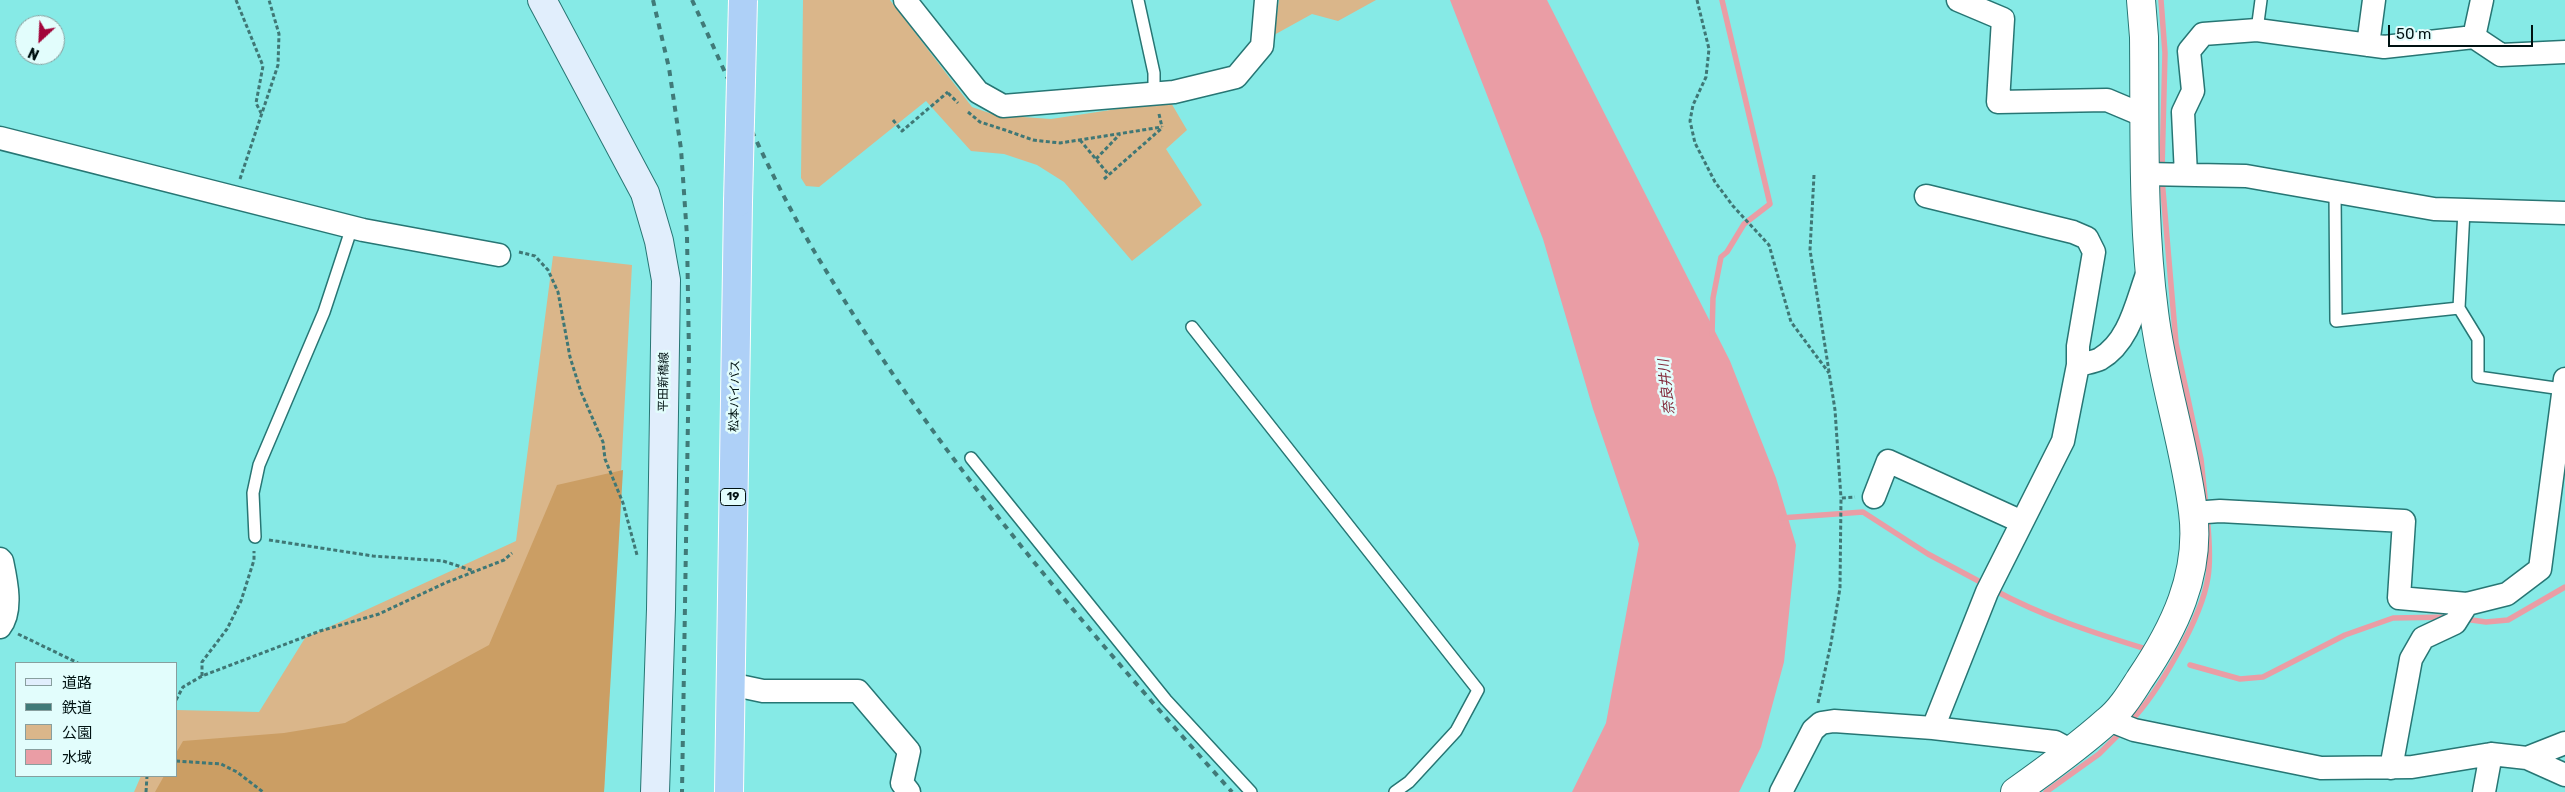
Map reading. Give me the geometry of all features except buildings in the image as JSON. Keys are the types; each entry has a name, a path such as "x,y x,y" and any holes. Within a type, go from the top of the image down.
{"highway":[{"name":"松本バイパス","path":"729,792 743,0"}],"main road":[{"name":"平田新橋線","path":"542,0 644,193 659,241 666,280 661,609 655,792"}],"street":[{"path":"905,0 978,92 1002,106 1174,92 1236,77 1262,46 1266,0"},
{"path":"1958,0 2003,19 1998,102 2107,100 2145,116"},
{"path":"2141,0 2145,116 2165,174"},
{"path":"2368,45 2374,0"},
{"path":"2474,37 2482,0"},
{"path":"2078,364 2099,360 2113,349 2127,330 2149,269 2165,174 2183,112 2193,91 2189,52 2203,34 2258,30 2384,48 2474,37 2501,55 2565,52"},
{"path":"0,138 352,227 499,255"},
{"path":"2165,174 2246,176 2434,209 2565,213"},
{"path":"1926,196 2073,232 2086,238 2094,252 2078,346 2078,364 2063,441 1991,585 1932,728"},
{"path":"2121,726 2162,646 2183,599 2205,512 2154,314 2149,269"},
{"path":"2391,768 2411,659 2423,638 2461,614 2507,594 2540,569 2564,384"},
{"path":"1874,496 1888,461 2022,522"},
{"path":"2205,512 2404,521 2399,598 2461,614"},
{"path":"0,559 8,591 2,624"},
{"path":"730,684 763,691 858,691 909,751 903,789"},
{"path":"1781,792 1813,730 1821,723 1834,721 1932,728 2054,742 2070,750"},
{"path":"2015,792 2050,768 2070,750 2121,726 2321,768 2412,767 2491,754 2527,758 2565,775"},
{"path":"2527,758 2565,743"},
{"path":"2484,792 2491,754"}],"lane":[{"path":"1138,0 1154,73 1154,94"},
{"path":"2258,30 2261,0"},
{"path":"2335,192 2336,321 2459,308"},
{"path":"2464,210 2459,308 2478,340 2478,377 2564,384"},
{"path":"254,537 253,493 259,465 324,312 352,227"},
{"path":"1192,327 1478,690 1456,731 1409,782 1396,792"},
{"path":"971,458 1166,700 1251,792"}],"path":[{"path":"236,0 263,66 256,103 261,113"},
{"path":"234,197 278,65 279,34 269,0"},
{"path":"1697,0 1709,49 1706,77 1693,104 1690,121 1695,143 1715,182 1738,212 1769,245 1791,322 1829,373"},
{"path":"893,120 902,131 966,77"},
{"path":"948,93 980,122 1033,140 1060,143 1162,127 1104,179"},
{"path":"1096,159 1121,134"},
{"path":"1080,140 1109,174"},
{"path":"1814,175 1810,208 1810,250 1834,410 1841,498"},
{"path":"499,255 515,251 535,256 548,270 558,292 570,357 581,392 603,442 605,459 623,503 638,560"},
{"path":"1813,730 1832,643 1840,588 1840,507"},
{"path":"202,676 202,662 228,629 241,601 254,560 254,537 373,556 443,560 474,571"},
{"path":"178,696 183,687 202,676 320,631 379,614 474,571 504,560 512,553"},
{"path":"2,624 15,633 76,662"},
{"path":"178,761 221,764 237,772 263,792"},
{"path":"146,792 147,777"}],"green space":[{"path":"803,0 890,0 972,107 995,115 1051,119 1170,101 1187,130 1166,149 1202,205 1132,261 1064,182 1037,165 1004,154 971,151 926,101 819,187 806,186 801,178"},
{"path":"1279,0 1376,0 1338,21 1312,14 1274,35"},
{"path":"553,256 632,265 604,792 134,792 141,777 178,777 178,710 259,712 305,638 516,541"}],"shaded area":[{"path":"623,470 604,792 155,792 163,777 178,777 178,750 183,741 284,733 345,723 489,645 557,485"}],"water":[{"name":"奈良井川","path":"1450,0 1547,0 1730,361 1776,478 1796,545 1784,662 1761,747 1739,792 1572,792 1606,723 1639,544 1593,409 1543,239"}],"waterway":[{"path":"1712,334 1713,298 1721,257 1727,252 1744,224 1770,204 1722,0"},
{"path":"2161,0 2165,53 2162,170"},
{"path":"2162,179 2176,343 2201,459 2206,507"},
{"path":"1781,518 1863,512 1928,554 1986,585"},
{"path":"2130,722 2165,674 2197,613 2204,594 2209,570 2207,516"},
{"path":"2464,619 2486,622 2508,620 2565,587"},
{"path":"1994,590 2049,616 2146,649"},
{"path":"2190,665 2240,679 2263,677 2345,635 2393,618 2450,617"},
{"path":"2046,792 2099,754 2122,731"}],"railway":[{"path":"653,0 669,68 681,149 687,236 689,355 682,792"},
{"path":"692,0 754,136 806,237 869,339 916,408 1016,540 1069,605 1232,792"}]}
